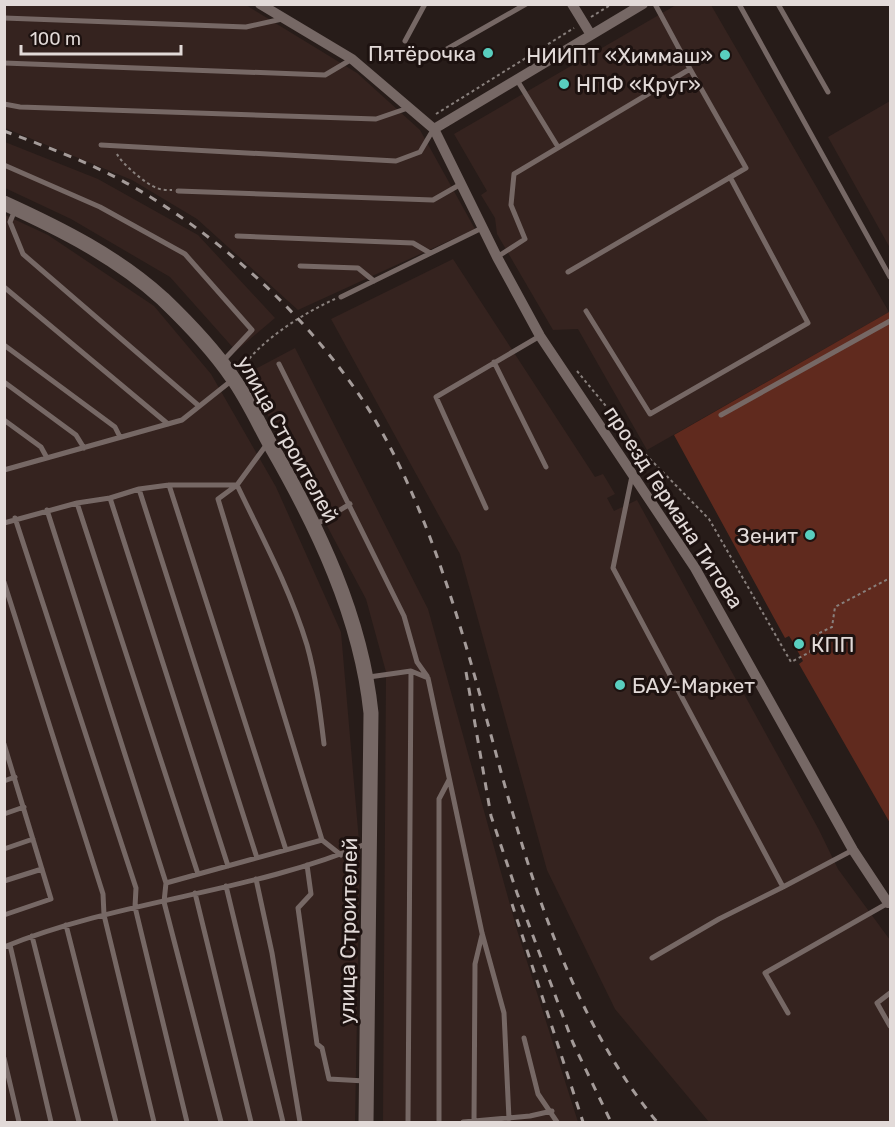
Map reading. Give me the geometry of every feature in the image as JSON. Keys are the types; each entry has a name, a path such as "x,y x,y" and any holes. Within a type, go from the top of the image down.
{"main road":[{"name":"улица Строителей","path":"10,206 48,223 106,256 162,299 222,362 234,379 314,525 340,588 367,678 371,713 366,1122"}],"street":[{"path":"260,4 352,59 434,129 643,4"},
{"path":"572,4 591,35"},
{"name":"проезд Германа Титова","path":"434,129 497,257 540,336 695,568 853,850 889,905"}],"lane":[{"path":"405,41 425,4"},
{"path":"447,49 526,4"},
{"path":"568,272 746,168 654,4"},
{"path":"739,4 891,277"},
{"path":"778,4 828,92"},
{"path":"4,18 246,27 284,18"},
{"path":"4,63 324,75 352,59"},
{"path":"497,257 525,239 511,205 514,174 690,69"},
{"path":"517,79 558,147"},
{"path":"4,104 20,107 376,119 410,107"},
{"path":"100,146 396,161 420,152 434,129"},
{"path":"4,165 100,207 185,254 252,330 222,362"},
{"path":"586,311 650,414 808,323 730,177"},
{"path":"178,191 433,200 461,184"},
{"path":"10,206 10,222 23,254 199,406"},
{"path":"341,297 483,227"},
{"path":"237,236 413,243 430,253"},
{"path":"300,266 358,268 374,281"},
{"path":"4,287 168,424"},
{"path":"721,415 890,323"},
{"path":"486,508 436,397 540,336"},
{"path":"4,345 115,427 120,437"},
{"path":"495,362 546,467"},
{"path":"279,364 404,616 417,662 428,678 482,933 504,1013 509,1119"},
{"path":"4,461 6,469 182,420 234,379"},
{"path":"4,382 76,435 84,447"},
{"path":"4,420 41,447 47,458"},
{"path":"269,442 237,485 218,499 322,840 341,855"},
{"path":"632,476 613,568 783,887"},
{"path":"4,523 77,502 110,498 139,489 169,485 237,485"},
{"path":"169,485 286,850"},
{"path":"237,485 282,577 306,644 319,700 324,744"},
{"path":"139,489 257,858"},
{"path":"110,498 228,866"},
{"path":"77,502 198,874"},
{"path":"314,525 350,504"},
{"path":"47,510 166,883 164,902 220,1122"},
{"path":"15,518 135,888 135,907 186,1122"},
{"path":"4,582 103,894 104,915 154,1122"},
{"path":"367,678 411,671 428,678"},
{"path":"408,1122 411,671"},
{"path":"4,915 51,899 5,746"},
{"path":"4,781 15,777"},
{"path":"439,1122 439,799 449,780"},
{"path":"4,814 24,807"},
{"path":"4,849 33,839"},
{"path":"166,883 322,840"},
{"path":"51,1122 7,946 66,924 256,879 341,855 370,843"},
{"path":"652,958 719,918 853,850"},
{"path":"308,865 311,894 298,908 317,1044 322,1048 329,1079 367,1081"},
{"path":"4,881 42,869"},
{"path":"256,879 272,953 300,1122"},
{"path":"225,886 283,1122"},
{"path":"195,893 251,1122"},
{"path":"788,1013 765,973 889,905"},
{"path":"66,924 116,1122"},
{"path":"474,1122 475,964 482,933"},
{"path":"32,936 79,1122"},
{"path":"891,993 877,1003 891,1026"},
{"path":"524,1038 538,1094 552,1111 557,1122"},
{"path":"4,1058 19,1122"},
{"path":"463,1122 531,1119 552,1111"}],"path":[{"path":"436,114 612,4"},
{"path":"114,146 122,165 136,172 155,188 178,191"},
{"path":"234,379 246,361 286,328 309,311 341,297"},
{"path":"576,370 647,456 709,519 791,662 810,652 813,636 831,627 835,607 891,578"}],"shaded area":[{"path":"4,5 246,5 357,73 420,130 475,229 298,310 197,219 132,180 5,128"},
{"path":"676,5 711,5 889,312 647,450 578,329 553,330 497,234 495,218 481,195 487,191 454,134"},
{"path":"890,101 890,248 828,137"},
{"path":"5,142 98,179 198,235 275,318 236,351 170,277 71,219 5,188"},
{"path":"5,215 48,235 154,306 211,374 276,487 341,632 360,853 355,1122 5,1122"},
{"path":"453,259 595,477 603,474 615,494 607,498 614,511 637,500 819,830 838,869 890,940 890,1122 709,1122 615,1009 547,870 460,554 331,319"},
{"name":"Зенит","path":"889,312 890,823 799,664 803,661 791,639 789,636 785,638 674,435"},
{"path":"295,348 428,609 517,930 578,1122 383,1122 386,672 366,599 246,374"}],"railway":[{"path":"4,131 115,177 163,205 196,228 228,252 287,307 314,336 362,399 386,440 428,531 461,628 528,864 561,955 603,1042 628,1083 657,1122"},
{"path":"466,672 491,816 573,1043 611,1122"},
{"path":"512,904 583,1122"}],"place":[{"name":"Пятёрочка","path":"488,53"},
{"name":"НИИПТ «Химмаш»","path":"725,55"},
{"name":"НПФ «Круг»","path":"564,84"},
{"name":"Зенит","path":"810,535"},
{"name":"КПП","path":"799,644"},
{"name":"БАУ-Маркет","path":"620,685"}]}
